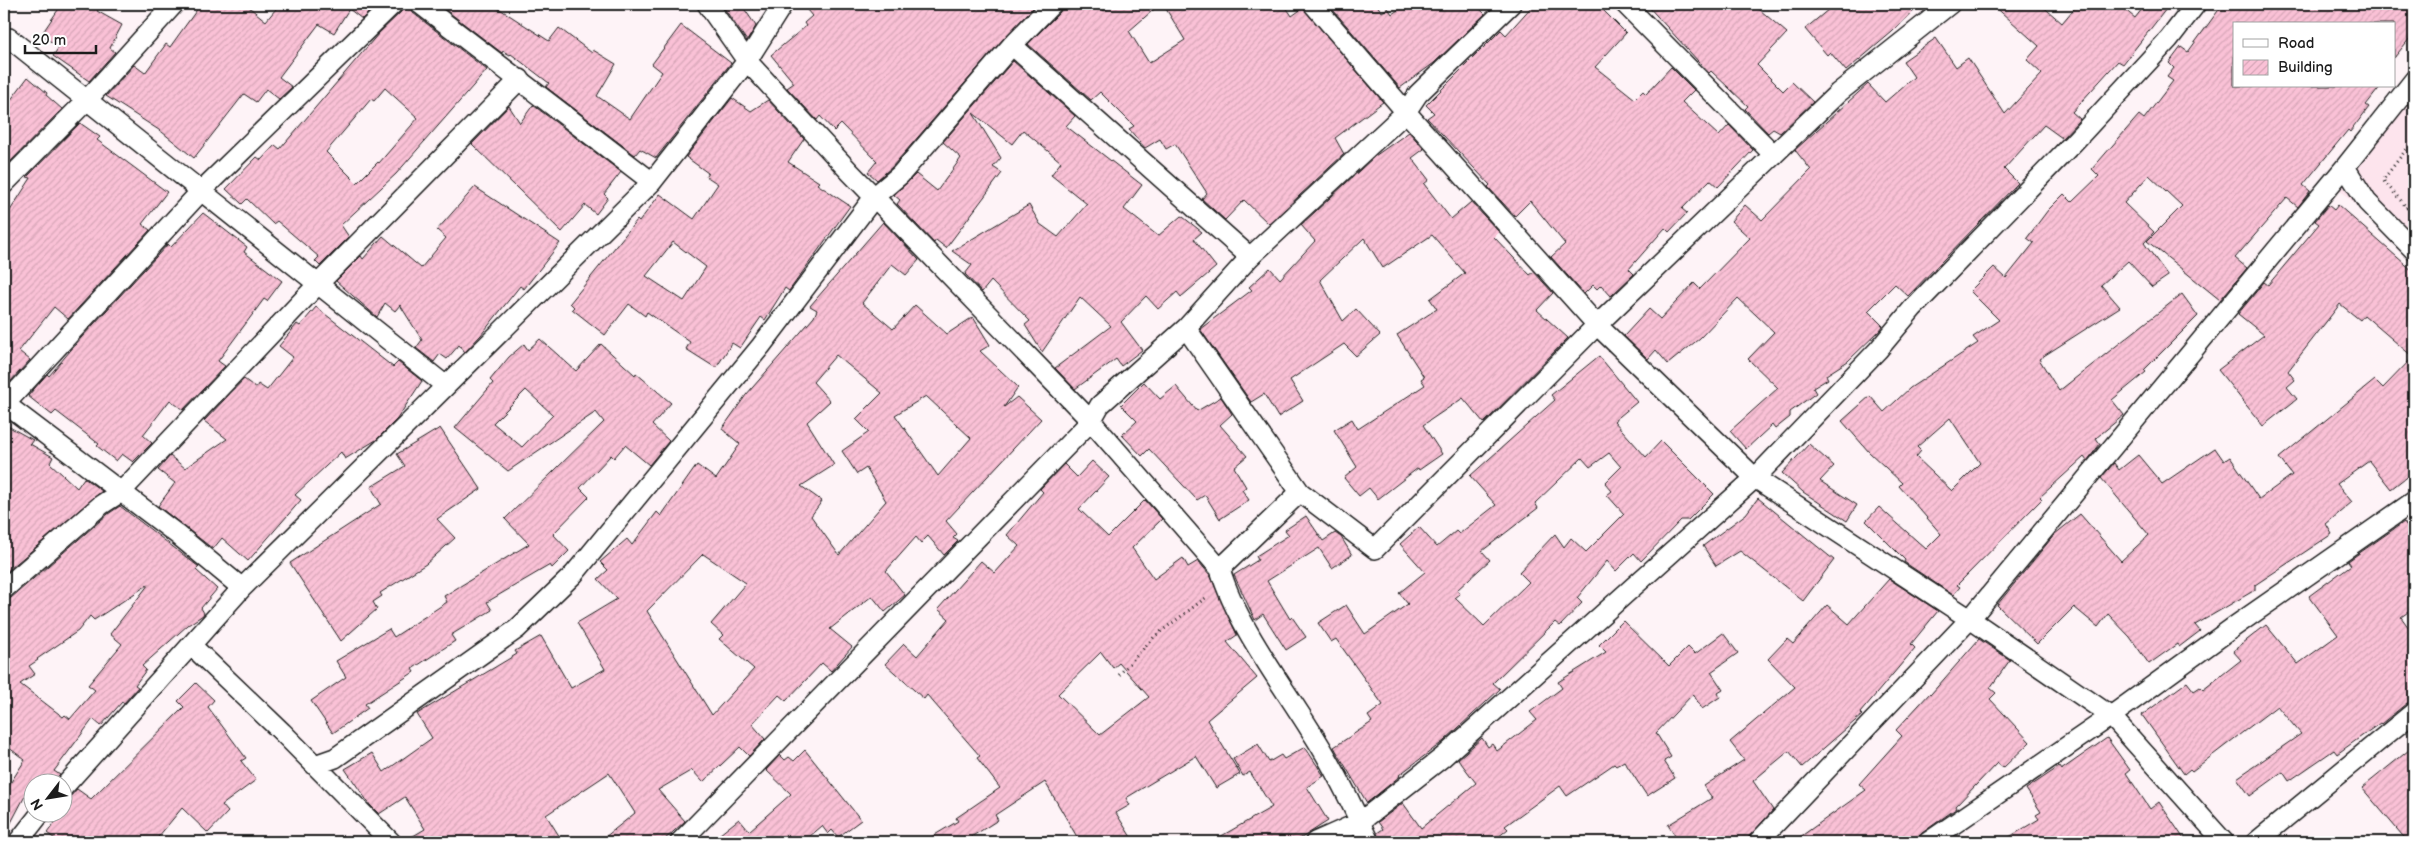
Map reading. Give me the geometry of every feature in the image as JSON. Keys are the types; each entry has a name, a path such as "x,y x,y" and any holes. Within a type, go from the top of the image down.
{"street":[{"path":"4,184 86,101 174,4"},
{"path":"242,588 178,535 4,403 202,190 393,4"},
{"path":"420,4 652,182"},
{"path":"707,4 747,61 1091,421 1222,576 1263,657 1310,730 1360,822 1368,842"},
{"path":"72,778 242,588 652,182 747,61 782,4"},
{"path":"315,765 335,758 517,629 574,574 761,346 875,196 900,175 1012,45 1052,4"},
{"path":"1313,4 1406,112 1598,325 1755,478 1970,619 2112,716 2224,842"},
{"path":"680,842 1091,421 1100,405 1186,328 1250,257 1406,112 1418,94 1511,4"},
{"path":"1625,4 1774,155"},
{"path":"1186,328 1300,492 1375,549 1598,325 1838,93 1950,4"},
{"path":"1315,842 1360,822 1443,758 1755,478 1878,350 1913,308 2073,143 2169,39 2196,4"},
{"path":"9,38 446,386"},
{"path":"1012,45 1250,257"},
{"path":"4,589 86,518 121,492 319,283 520,79"},
{"path":"1758,842 1970,619 2345,167 2414,80"},
{"path":"2345,167 2367,202 2414,250"},
{"path":"1222,576 1300,492"},
{"path":"1928,842 2112,716 2235,626 2412,508"},
{"path":"192,646 315,765 391,842"},
{"path":"2256,842 2414,712"},
{"path":"18,842 32,824"}],"path":[{"path":"2414,140 2383,180 2414,217"},
{"path":"2406,208 2414,201"},
{"path":"1119,675 1155,636 1222,576"}],"shaded area":[{"path":"2414,92 2414,261 2335,185"}],"building":[{"path":"62,4 102,4 97,11 122,25 110,48 115,52 89,81 53,56 59,47 41,35"},
{"path":"201,4 245,4 266,21 280,4 377,4 362,19 349,9 334,33 319,24 279,77 292,87 279,99 266,89 256,102 244,94 194,158 162,132 106,96 134,65 145,73 166,44 170,47"},
{"path":"404,4 409,4 413,13 487,70 396,174 341,225 349,237 320,266 315,261 319,257 277,221 273,224 247,199 242,204 226,189 257,157 261,160 275,145 280,149 379,33 401,12","holes":["385,88 418,118 379,163 357,183 326,152 371,99 374,101"]},
{"path":"438,4 492,4 549,41 559,28 592,53 593,50 616,64 597,96 630,119 662,72 652,64 681,25 731,63 656,158 640,149 635,155 546,87 549,83 511,54 503,51 502,53"},
{"path":"721,4 741,4 756,26 747,41"},
{"path":"802,4 1037,4 1004,38 892,167 877,180 868,172 877,161 841,124 834,131 820,116 817,120 787,88 794,83 771,55 806,26 804,23 812,16"},
{"path":"1063,4 1097,4 1104,11 1113,4 1160,4 1129,31 1149,63 1185,40 1163,4 1284,4 1292,16 1303,8 1383,102 1335,138 1344,154 1269,224 1244,200 1225,220 1202,199 1207,193 1175,144 1166,149 1160,139 1145,148 1129,129 1134,126 1100,92 1091,100 1028,44 1060,12"},
{"path":"1328,4 1376,4 1382,12 1388,8 1392,14 1407,4 1475,4 1485,14 1434,63 1400,88"},
{"path":"1534,4 1597,4 1626,33 1595,67 1635,99 1643,91 1646,94 1671,67 1694,90 1682,102 1719,136 1729,125 1753,150 1718,187 1710,180 1682,209 1687,213 1669,232 1665,228 1629,269 1634,274 1611,296 1601,285 1597,289 1593,285 1584,294 1551,257 1565,244 1530,201 1515,216 1488,187 1490,185 1427,118 1434,113 1426,105 1501,30 1506,35"},
{"path":"1646,4 1753,4 1787,33 1757,65 1783,91 1792,82 1813,102 1780,133 1773,129 1768,133 1745,109 1748,106 1711,71 1709,73"},
{"path":"1835,4 1921,4 1892,32 1846,71 1830,52 1827,55 1805,29"},
{"path":"1992,4 2040,4 2062,23 2078,4 2118,4 2135,18 2146,4 2170,4 2123,64 2118,61 2072,112 2080,119 2062,138 2044,125 2004,169 2018,183 1908,296 1895,284 1868,311 1883,326 1880,330 1848,361 1826,375 1828,379 1813,388 1816,393 1790,412 1790,417 1775,429 1772,425 1746,449 1730,431 1778,388 1748,359 1774,332 1738,298 1700,338 1668,364 1656,350 1648,359 1624,336 1649,309 1660,319 1694,283 1700,289 1750,238 1731,221 1745,205 1762,220 1811,170 1795,150 1868,84 1885,102 1914,77 1903,61 1936,38 1956,67 1968,58 2005,114 2042,74 2027,60 2039,46"},
{"path":"2223,4 2414,4 2414,33 2396,56 2396,22 2233,22 2233,88 2379,88 2366,105 2369,107 2350,132 2348,130 2303,185 2310,191 2298,207 2287,198 2235,258 2247,268 2220,300 2147,241 2182,206 2149,175 2124,203 2154,232 2144,243 2168,276 2152,287 2128,261 2101,285 2120,307 2039,359 2059,391 2182,294 2198,316 2144,370 2146,372 2112,400 2124,415 2096,438 2100,444 2087,461 2084,457 2040,497 2042,499 1957,585 1960,587 1953,595 1904,562 1905,560 1866,521 1879,507 1926,549 1941,534 1899,486 1902,483 1869,452 1842,421 1870,396 1884,412 1910,388 1978,343 1973,337 1999,320 1970,291 1994,267 2006,278 2034,243 2027,238 2048,210 2064,194 2072,202 2099,176 2092,169 2139,115 2144,119 2173,81 2167,77 2174,68 2169,63 2181,47 2188,52","holes":["1950,418 1980,463 1952,491 1916,457 1921,451 1917,447"]},
{"path":"1013,61 1075,116 1066,126 1142,185 1124,209 1158,236 1181,216 1183,217 1202,232 1194,239 1216,267 1181,297 1177,292 1158,309 1146,296 1121,322 1142,350 1121,366 1116,359 1075,389 1055,368 1111,326 1080,297 1042,352 1025,325 1030,321 991,281 982,292 965,274 972,265 952,251 1029,205 1040,224 1058,237 1087,204 1051,175 1061,162 1023,130 1012,144 973,113 1001,158 993,167 1002,173 946,248 936,240 934,243 897,204 900,200 894,195 916,174 937,191 961,158 943,142"},
{"path":"28,77 62,109 7,165 4,164 4,109"},
{"path":"732,98 751,111 768,100 804,139 788,162 819,182 817,184 850,206 789,291 785,288 765,320 761,317 740,348 732,343 716,368 686,349 690,342 647,312 645,316 629,304 605,335 572,309 574,307 570,303 637,220 639,222 660,194 694,219 718,184 706,176 708,173 686,157","holes":["673,242 706,267 684,301 646,276"]},
{"path":"533,105 621,172 604,194 608,198 596,214 585,205 562,232 472,144 509,106 520,123"},
{"path":"80,123 100,137 97,140 167,192 142,224 150,230 68,319 54,307 19,351 30,360 10,382 4,377 4,220 31,178 27,177"},
{"path":"1409,132 1424,149 1412,158 1429,180 1424,184 1451,219 1471,202 1499,232 1494,237 1530,275 1534,272 1553,293 1537,310 1568,338 1484,423 1463,398 1423,425 1442,454 1419,470 1418,468 1378,499 1369,488 1359,496 1344,478 1357,467 1334,430 1352,419 1358,429 1425,385 1421,379 1424,377 1397,335 1437,309 1430,299 1465,273 1432,235 1383,268 1364,238 1320,280 1343,321 1356,309 1380,335 1356,356 1344,344 1290,380 1303,401 1278,417 1264,394 1251,402 1200,329 1252,290 1249,287 1270,268 1280,279 1315,241 1301,225 1375,156"},
{"path":"475,187 560,243 524,289 520,286 465,352 459,345 447,359 440,354 434,362 416,348 422,340 400,305 395,311 385,303 377,317 336,281 361,256 363,259 383,236 421,268 446,238 437,230"},
{"path":"2328,205 2334,210 2338,205 2414,272 2414,471 2391,489 2369,461 2337,484 2352,502 2326,524 2332,534 2255,585 2255,590 2195,625 2200,631 2179,647 2177,644 2149,664 2130,637 2108,614 2098,627 2074,607 2037,644 1997,605 2055,534 2080,514 2121,561 2149,535 2101,478 2114,463 2119,470 2138,455 2162,484 2215,448 2224,461 2230,457 2259,499 2292,475 2279,458 2375,380 2383,388 2413,357 2364,315 2360,320 2340,304 2288,371 2295,380 2287,387 2297,399 2263,426 2218,370 2264,335 2238,314 2264,282 2268,285 2319,224 2315,221"},
{"path":"203,213 247,247 244,252 282,281 267,301 264,299 218,361 225,366 183,410 170,400 143,435 152,443 133,462 122,454 116,461 97,446 99,444 56,411 52,415 28,396 47,374 49,376 81,338 168,244 171,247"},
{"path":"883,222 919,260 906,275 892,264 862,303 893,329 915,305 947,334 973,317 990,345 980,351 1018,387 1004,407 1017,397 1041,419 946,521 957,534 953,538 958,541 944,555 928,536 921,543 916,537 886,571 905,595 885,612 872,596 830,629 852,647 831,671 822,663 786,701 779,695 752,724 765,739 749,756 740,747 703,782 692,770 658,790 685,821 662,842 599,842 635,813 609,773 546,815 563,842 403,842 425,829 405,797 379,814 370,805 345,769 372,753 384,772 432,738 417,714 517,654 515,651 541,636 571,688 605,669 577,623 617,599 598,579 608,570 600,562 627,539 632,545 657,512 661,516 697,465 716,479 740,444 722,429 746,395 814,317 817,310 810,306","holes":["836,355 882,393 856,419 869,432 842,451 857,474 866,468 886,501 839,555 811,516 822,501 801,486 834,465 807,422 830,401 813,382","926,396 971,438 938,476 895,415","703,554 746,583 711,624 723,635 719,639 754,669 712,715 647,611"]},
{"path":"316,307 393,367 398,362 422,381 397,419 376,440 345,459 341,452 295,495 301,500 248,561 222,538 213,549 158,506 175,483 158,470 170,456 185,468 227,439 204,421 244,379 256,388 258,384 267,390 293,357 279,346 297,324 300,326"},
{"path":"540,339 576,371 601,344 635,375 636,373 671,403 652,425 669,441 649,465 625,445 614,458 611,455 580,488 589,497 553,534 569,551 552,568 550,565 487,602 492,610 451,635 455,641 412,669 414,672 365,704 368,708 333,733 311,701 346,677 336,661 389,629 394,637 447,602 444,596 529,544 505,519 604,422 596,412 508,471 455,428 493,383 490,380 509,357 524,344 528,350","holes":["526,390 553,415 522,447 493,423"]},
{"path":"1599,356 1637,402 1614,421 1646,457 1661,441 1714,494 1688,520 1681,520 1641,561 1634,553 1616,571 1607,561 1577,598 1582,603 1560,626 1555,622 1493,683 1500,689 1444,741 1399,775 1367,803 1334,747 1372,722 1368,716 1383,705 1336,639 1331,642 1318,623 1346,605 1365,634 1408,604 1399,593 1425,572 1400,544 1419,527 1437,547 1456,531 1459,534 1496,505 1470,476 1555,400 1551,395","holes":["1609,453 1621,467 1605,483 1612,491 1607,495 1624,514 1586,552 1571,538 1564,547 1555,534 1519,572 1529,582 1484,626 1455,598 1460,594 1457,590 1490,560 1482,551 1538,508 1535,503 1582,458 1590,467"]},
{"path":"1144,382 1160,399 1176,386 1197,411 1221,397 1232,414 1220,425 1247,456 1234,467 1246,487 1242,490 1249,500 1220,519 1205,495 1197,500 1149,449 1142,456 1122,435 1137,421 1121,405"},
{"path":"4,424 33,440 30,444 53,457 50,463 77,488 84,478 102,491 4,574"},
{"path":"440,428 481,489 437,519 455,538 426,564 380,593 382,596 373,602 377,609 341,641 290,563 381,504 371,487 405,466 397,454"},
{"path":"1809,444 1834,466 1820,481 1857,505 1847,521 1803,492 1782,473"},
{"path":"1092,461 1109,477 1079,509 1108,537 1145,500 1162,519 1132,548 1154,579 1183,558 1188,567 1198,561 1210,575 1237,635 1227,642 1257,678 1207,720 1240,774 1216,788 1196,756 1126,798 1130,805 1116,813 1134,842 1080,842 1045,782 995,815 998,820 963,842 923,842 958,821 956,818 1000,788 977,758 980,756 927,695 924,699 885,664 904,644 917,656 949,619 938,609 981,561 995,573 1019,546 1007,535 1043,492 1040,489 1064,464 1077,477","holes":["1101,652 1113,668 1119,663 1149,697 1100,735 1058,694"]},
{"path":"1758,498 1834,560 1803,601 1740,551 1716,566 1703,546 1746,514"},
{"path":"120,506 199,567 196,570 217,589 201,608 204,613 203,615 188,625 142,666 146,670 135,685 138,687 124,703 122,702 101,726 93,719 54,771 58,774 22,774 22,802 4,836 4,793 25,760 4,744 4,600 11,598 108,514","holes":["149,584 110,634 122,644 88,685 95,690 70,719 65,715 63,717 20,684 35,674 29,666 78,631 90,616 94,620"]},
{"path":"1306,516 1323,541 1335,533 1341,537 1352,555 1332,568 1319,548 1267,581 1290,619 1292,617 1306,637 1286,650 1263,614 1255,620 1234,575 1258,560 1256,556 1289,535 1285,530"},
{"path":"2404,522 2414,536 2414,608 2401,617 2414,635 2414,701 2407,703 2381,724 2337,754 2334,750 2289,781 2283,772 2250,796 2237,778 2301,734 2277,706 2192,771 2190,769 2184,774 2142,715 2187,682 2194,691 2200,687 2203,690 2241,660 2233,651 2266,625 2298,664 2338,635 2309,596 2351,565 2348,561"},
{"path":"1889,579 1938,611 1911,644 1915,648 1860,713 1862,715 1802,767 1789,751 1753,781 1773,810 1747,839 1742,842 1679,842 1668,825 1712,798 1704,786 1744,760 1730,742 1795,687 1768,659 1787,639 1793,644 1827,605 1849,624"},
{"path":"1623,621 1669,666 1688,647 1695,654 1723,633 1738,653 1711,672 1723,690 1718,693 1720,697 1702,709 1693,694 1656,733 1671,757 1664,761 1675,778 1647,796 1624,761 1616,766 1614,764 1567,796 1560,786 1505,826 1508,829 1492,842 1380,842 1377,833 1383,829 1378,822 1403,803 1421,828 1476,783 1458,759 1482,738 1488,747 1492,744 1497,751 1537,720 1530,712 1562,688 1558,682 1606,652 1599,645"},
{"path":"1979,639 2010,660 1990,688 1996,693 1990,699 2030,742 2003,768 1997,763 1956,806 1957,808 1922,833 1917,842 1793,842 1866,790 1859,784 1902,736 1896,730 1931,694"},
{"path":"196,683 214,700 208,707 246,758 241,761 256,780 222,805 228,812 208,833 182,808 154,842 59,842 47,833 54,824 72,824 72,795 77,789 91,799 184,707 178,701"},
{"path":"2107,738 2130,770 2126,773 2150,809 2159,802 2186,842 2001,842 2039,819 2036,815 2041,812 2026,789 2059,767 2061,770"},
{"path":"1258,744 1269,762 1281,755 1284,759 1305,747 1324,776 1307,787 1328,821 1295,842 1211,842 1272,807 1250,772 1243,776 1233,759"},
{"path":"2414,746 2414,842 2408,842 2362,788"},
{"path":"805,750 861,820 838,837 832,830 828,834 822,826 803,842 710,842 739,819 749,831 791,794 766,770 780,755 785,760 789,757 794,761"}]}
